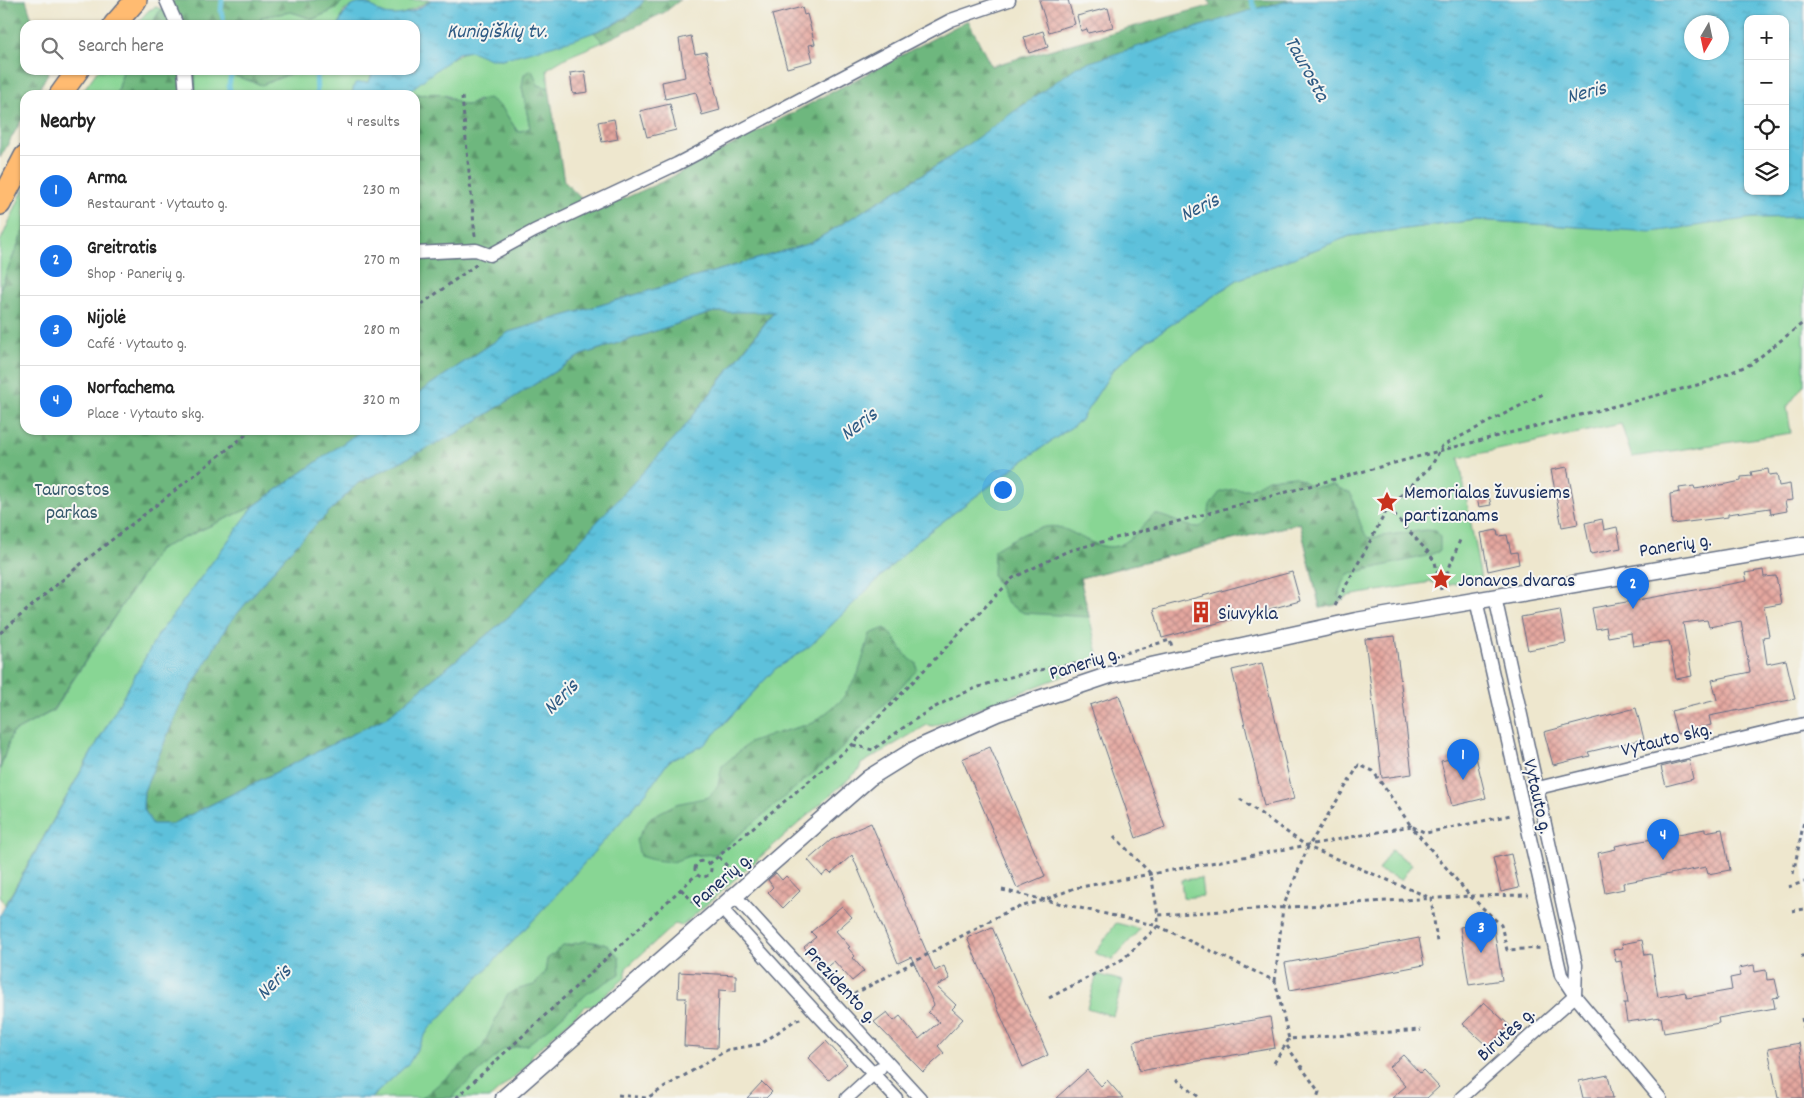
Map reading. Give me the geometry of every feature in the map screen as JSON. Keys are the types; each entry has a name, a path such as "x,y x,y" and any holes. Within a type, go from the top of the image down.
{"highway":[{"path":"118,20 136,0"},
{"path":"64,90 74,75"},
{"path":"0,204 20,166"}],"street":[{"path":"166,0 175,20"},
{"path":"420,252 476,250 490,255 676,164 952,20 1009,0"},
{"path":"184,75 186,90"},
{"name":"Panerių g.","path":"504,1098 869,778 914,750 997,713 1110,675 1174,659 1356,621 1804,545"},
{"name":"Vytauto g.","path":"1495,598 1576,965 1575,996"},
{"name":"Vytauto g.","path":"1476,600 1561,975 1575,996 1660,1098"},
{"name":"Vytauto skg.","path":"1538,788 1804,724"},
{"name":"Prezidento g.","path":"740,891 835,1004 920,1098"},
{"name":"Prezidento g.","path":"715,913 816,1014 896,1098"},
{"name":"Birutės g.","path":"1461,1098 1575,996"},
{"path":"848,1098 887,1061"}],"path":[{"path":"462,97 476,250"},
{"path":"420,306 490,255"},
{"path":"710,864 852,745 1013,578 1068,551 1439,451 1705,383 1751,364 1804,322"},
{"path":"1335,606 1388,508 1432,465 1442,446 1545,393"},
{"path":"0,633 81,564 246,435"},
{"path":"1388,508 1435,562 1446,606"},
{"path":"1441,590 1460,540"},
{"path":"1109,658 1170,640 1174,659"},
{"path":"852,745 873,750 930,710 986,685 1019,674 1100,661"},
{"path":"1274,1063 1290,1039 1275,981 1283,907 1308,846 1359,765 1374,772 1411,826 1470,896 1501,925 1507,950 1554,948"},
{"path":"1240,799 1308,846 1432,898"},
{"path":"835,1004 1010,910 1047,899 1074,888 1411,826 1426,833 1524,812"},
{"path":"1793,874 1804,820"},
{"path":"1049,998 1122,959 1158,926 1152,874 1114,836"},
{"path":"719,856 740,891"},
{"path":"704,861 710,864 711,873 708,876 700,878 696,875 694,869 697,863 704,861"},
{"path":"456,1098 696,875"},
{"path":"1788,886 1804,882"},
{"path":"681,889 715,913"},
{"path":"1002,890 1158,926 1275,981"},
{"path":"1158,915 1470,896 1542,895"},
{"path":"1432,898 1437,942"},
{"path":"1792,912 1804,909"},
{"path":"618,1095 647,1098 727,1050 761,1044 794,1020 816,1014"},
{"path":"1802,1018 1804,1028"},
{"path":"1290,1039 1421,1030"},
{"path":"1287,1046 1319,1092 1317,1098"},
{"path":"1176,1079 1200,1098"}],"green space":[{"path":"0,0 26,0 32,20 20,20 20,75 47,75 39,90 20,90 20,123 0,158"},
{"path":"175,0 343,0 336,9 313,19 291,12 261,17 261,20 154,20 161,9"},
{"path":"343,0 431,0 399,16 383,14 366,2 344,10 341,20 261,20 261,17 291,12 313,19 336,9"},
{"path":"644,0 680,0 665,12 603,42 594,32 617,23"},
{"path":"1208,0 1293,0 1254,9 946,160 811,243 509,332 420,392 420,94 440,94 466,105 489,98 502,108 518,132 530,128 522,87 524,74 532,70 538,85 549,88 564,181 594,212 666,180 968,20 991,66 1212,5"},
{"path":"156,7 161,9 154,20 140,20 149,10"},
{"path":"594,32 603,42 567,57 547,69 549,88 538,85 522,87 530,128 518,132 502,108 478,100 464,105 445,95 422,95 420,94 420,90 410,90 440,66 466,51 502,59"},
{"path":"94,75 122,75 118,90 84,90"},
{"path":"122,75 195,75 195,90 118,90"},
{"path":"195,75 233,75 262,85 287,75 372,75 369,82 361,83 354,90 195,90"},
{"path":"232,75 287,75 262,85"},
{"path":"20,197 20,239 0,289 0,242"},
{"path":"1804,217 1804,385 1787,407 1791,433 1632,457 1621,424 1459,458 1481,579 1445,586 1431,582 1348,596 1335,605 1320,608 1300,523 1080,578 1100,662 933,726 927,725 861,764 859,770 682,926 675,924 626,968 626,977 593,1006 586,1006 532,1055 530,1063 490,1098 371,1098 409,1063 428,1030 541,912 646,793 669,761 704,745 775,669 810,646 917,541 1013,468 1080,421 1113,370 1138,347 1237,280 1350,236 1476,220 1577,227"},
{"name":"Taurostos parkas","path":"20,239 20,435 355,435 254,506 159,549 52,711 12,733 0,769 0,289"},
{"path":"774,311 682,430 512,614 387,717 172,824 152,824 143,807 144,791 178,710 227,626 288,553 358,483 457,433 581,355 714,312"},
{"path":"1294,476 1313,487 1333,485 1351,494 1365,535 1368,538 1426,530 1436,531 1440,537 1440,551 1348,574 1339,591 1341,601 1335,605 1320,608 1300,523 1080,578 1089,617 1024,613 1008,604 993,575 994,550 1016,537 1034,530 1050,526 1058,527 1096,544 1112,547 1130,539 1154,514 1194,527 1200,527 1208,519 1210,505 1220,492 1233,489 1251,489 1268,479"},
{"path":"254,506 158,635 5,905 0,895 0,769 12,733 53,711 159,549"},
{"path":"885,628 902,651 916,663 917,670 836,754 716,854 689,856 673,862 653,860 640,856 636,840 651,817 676,804 709,797 718,785 722,766 749,743 813,723 841,701 858,674 870,634"},
{"path":"1391,850 1412,864 1401,880 1378,870"},
{"path":"1201,878 1203,896 1183,898 1181,880"},
{"path":"1116,923 1140,929 1112,960 1095,953"},
{"path":"586,941 607,944 619,957 620,974 588,993 527,1045 504,1049 451,1098 422,1098 482,1048 507,995 515,990 534,985 545,973 547,959 563,946"},
{"path":"1097,974 1123,981 1113,1016 1087,1008"}],"water":[{"name":"Kunigiškių tv.","path":"431,0 644,0 635,11 620,21 557,44 502,59 490,59 471,51 458,53 410,90 353,90 355,83 369,82 372,75 420,75 420,20 341,20 349,8 362,3 368,4 385,14 397,15 421,7"},
{"name":"Neris","path":"1293,0 1804,0 1804,217 1753,218 1652,232 1476,220 1350,236 1237,280 1138,347 1113,370 1080,421 1013,468 917,541 810,646 775,669 704,745 669,761 646,793 541,912 428,1030 409,1063 371,1098 0,1098 0,915 158,635 254,506 355,435 420,435 420,392 509,332 811,243 946,160 1078,66 1254,9","holes":["714,312 774,312 682,430 512,614 387,717 172,824 152,824 143,807 144,791 178,710 227,626 288,553 358,483 457,433 581,355"]}],"building":[{"path":"1039,0 1068,0 1075,24 1049,32"},
{"path":"802,7 804,15 807,14 815,44 809,45 813,61 787,68 772,15"},
{"path":"1108,8 1113,27 1088,33 1087,29 1081,31 1077,16"},
{"path":"1043,31 1048,47 1029,53 1024,37"},
{"path":"691,36 695,54 706,52 720,110 702,115 696,92 665,99 662,82 685,77 679,39"},
{"path":"585,71 588,92 573,94 570,73"},
{"path":"670,104 676,130 647,137 640,111"},
{"path":"614,119 618,139 602,142 598,122"},
{"path":"1567,467 1578,524 1562,527 1551,470"},
{"path":"1768,469 1769,475 1777,474 1779,486 1790,484 1792,500 1785,501 1787,511 1771,514 1770,508 1728,514 1728,517 1672,524 1670,494 1680,492 1679,488 1694,486 1695,489 1727,484 1741,481 1741,477 1752,476 1751,472"},
{"path":"1488,492 1491,505 1479,507 1476,494"},
{"path":"1602,519 1604,530 1617,527 1621,548 1591,554 1585,523"},
{"path":"1497,530 1498,536 1507,535 1511,553 1517,552 1519,564 1488,571 1481,533"},
{"path":"1763,570 1764,577 1776,576 1781,604 1764,607 1769,636 1763,637 1767,664 1786,660 1795,699 1709,716 1711,725 1677,734 1671,711 1717,700 1712,680 1750,672 1741,621 1709,627 1707,620 1683,623 1692,676 1676,679 1669,641 1633,646 1631,633 1608,637 1606,627 1596,629 1592,608 1747,581 1745,573"},
{"name":"Siuvykla","path":"1292,572 1300,601 1162,638 1154,609"},
{"path":"1560,610 1566,643 1528,650 1521,617"},
{"path":"1395,636 1412,774 1382,778 1365,639"},
{"path":"1262,663 1294,799 1264,806 1232,670"},
{"path":"1119,695 1165,827 1136,838 1090,705"},
{"path":"1636,708 1644,739 1588,752 1590,756 1553,765 1544,732"},
{"path":"990,747 1045,876 1017,888 962,759"},
{"path":"1475,753 1486,798 1452,806 1441,761"},
{"path":"1689,760 1693,779 1666,786 1661,767"},
{"path":"871,823 935,971 944,966 950,979 936,986 956,1005 952,1009 963,1019 938,1046 944,1053 923,1072 874,1022 887,1012 894,1021 900,1016 919,1039 939,1022 928,1012 934,1005 911,957 898,963 852,855 831,874 828,871 822,876 808,860 831,840"},
{"path":"1705,829 1705,832 1722,829 1730,870 1708,874 1706,867 1623,883 1624,889 1605,893 1598,853 1616,849 1615,846"},
{"path":"1511,854 1519,888 1501,892 1493,858"},
{"path":"776,873 782,880 786,876 800,891 783,908 768,892 773,887 768,880"},
{"path":"842,906 852,917 836,931 850,947 848,948 855,956 853,958 864,971 852,981 834,961 824,969 804,947 816,937 811,932"},
{"path":"1493,922 1502,980 1469,985 1460,927"},
{"path":"992,927 1048,1055 1023,1067 967,938"},
{"path":"1419,938 1424,965 1290,990 1285,963"},
{"path":"1642,940 1645,955 1651,954 1658,997 1685,992 1687,998 1732,990 1730,978 1740,976 1739,968 1754,965 1755,972 1766,970 1767,980 1775,979 1779,997 1773,998 1775,1008 1718,1018 1719,1023 1664,1033 1661,1017 1627,1022 1624,1003 1628,1003 1621,961 1616,962 1613,950 1623,948 1622,944"},
{"path":"679,972 736,975 736,991 719,990 717,1048 684,1046 686,998 678,998"},
{"path":"1484,1002 1509,1025 1488,1047 1463,1024"},
{"path":"1270,1017 1275,1048 1139,1071 1134,1041"},
{"path":"826,1041 847,1064 829,1080 808,1058"},
{"path":"1799,1043 1804,1069 1804,1098 1778,1098 1768,1049"},
{"path":"1403,1055 1420,1073 1423,1070 1439,1087 1427,1098 1392,1098 1406,1086 1389,1067"},
{"path":"1087,1070 1101,1086 1107,1080 1123,1098 1056,1098"},
{"path":"1608,1075 1613,1098 1583,1098 1579,1081"},
{"path":"762,1082 772,1092 766,1098 747,1098"}],"waterway":[{"name":"Taurosta","path":"222,0 221,12 223,20"},
{"name":"Taurosta","path":"1251,0 1257,13"},
{"name":"Taurosta","path":"230,90 231,75"},
{"name":"Taurosta","path":"316,75 317,90"}],"place":[{"name":"Memorialas žuvusiems partizanams","path":"1387,502"},
{"name":"Jonavos dvaras","path":"1441,579"},
{"name":"Greitratis","path":"1633,609"},
{"name":"Siuvykla","path":"1201,612"},
{"name":"Arma","path":"1463,780"},
{"name":"Norfachema","path":"1663,860"},
{"name":"Nijolė","path":"1481,953"}]}
